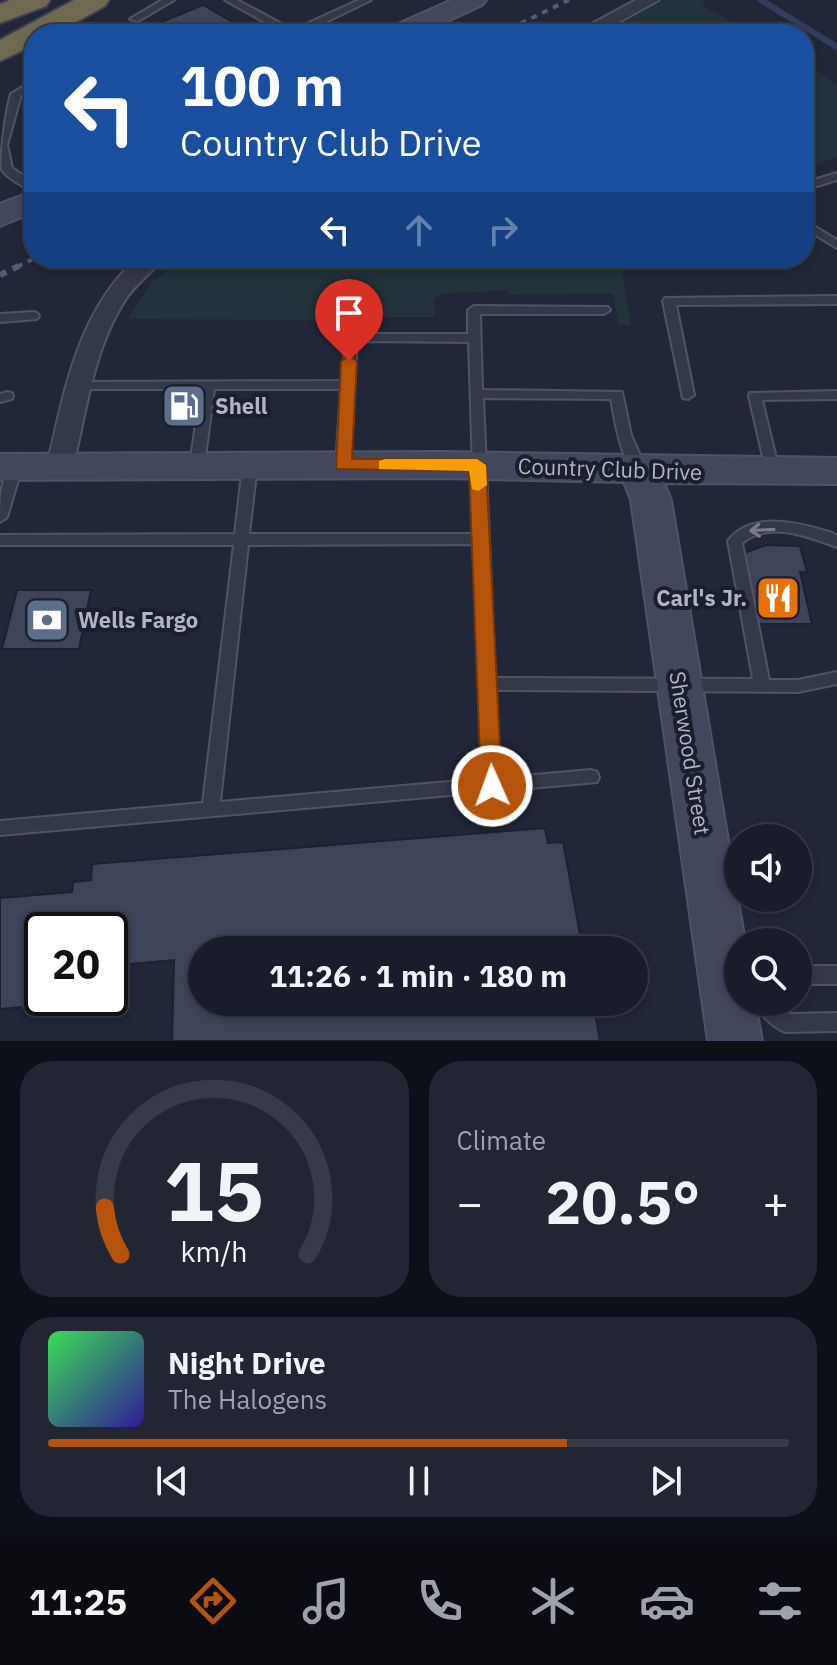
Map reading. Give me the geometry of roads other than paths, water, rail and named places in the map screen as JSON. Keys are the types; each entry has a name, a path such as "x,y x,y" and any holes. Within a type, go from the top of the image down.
{"highway":[{"path":"0,14 36,0"},
{"path":"51,24 95,0"},
{"path":"0,52 24,39"}],"main road":[{"path":"420,24 473,0"},
{"path":"0,216 24,205"},
{"name":"Country Club Drive","path":"7,467 477,465 638,467 695,472 837,471"},
{"name":"Sherwood Street","path":"638,467 651,500 680,684 726,928"}],"street":[{"path":"602,24 650,0"},
{"path":"60,466 100,316 120,286 140,268"}],"lane":[{"path":"135,19 169,0"},
{"path":"230,0 274,24"},
{"path":"314,24 366,0"},
{"path":"24,89 16,94 2,145 7,169 24,181"},
{"path":"814,184 837,176"},
{"path":"814,230 837,245"},
{"path":"688,395 669,301 837,300"},
{"path":"492,786 477,465 474,310 604,310"},
{"path":"0,318 33,316"},
{"path":"343,465 351,337 475,338"},
{"path":"81,385 348,385"},
{"path":"197,465 208,385"},
{"path":"476,394 617,395 624,435 638,467"},
{"path":"772,471 755,396 837,395"},
{"path":"211,810 250,465"},
{"path":"0,517 7,467"},
{"path":"762,686 735,541 752,529 807,529 837,542"},
{"path":"0,540 480,539"},
{"path":"488,684 798,686 837,678"},
{"path":"0,828 591,777"},
{"path":"812,975 837,975"},
{"path":"761,1016 785,1023 837,1022"}],"waterway":[{"path":"761,0 800,24"},
{"path":"814,33 837,47"}],"railway":[{"path":"520,24 569,0"},
{"path":"0,275 21,265"},
{"path":"17,267 21,265"}],"place":[{"name":"Shell","path":"184,406"},
{"name":"Carl's Jr.","path":"778,598"},
{"name":"Wells Fargo","path":"47,620"}]}
